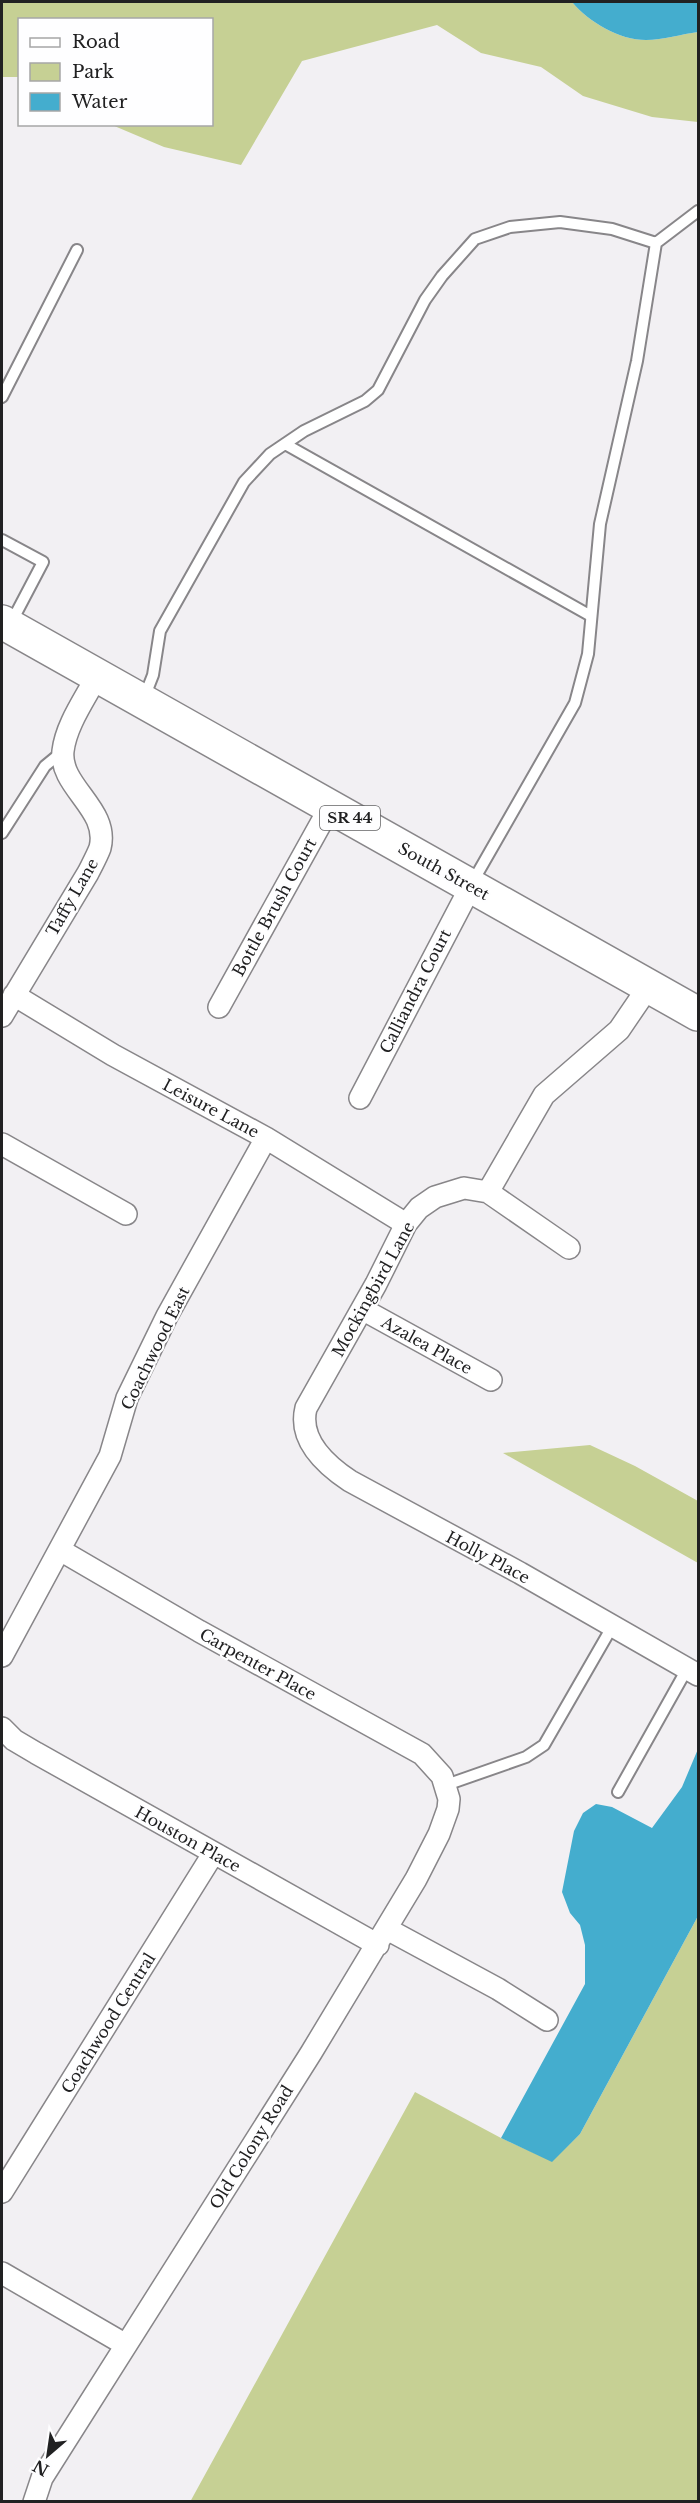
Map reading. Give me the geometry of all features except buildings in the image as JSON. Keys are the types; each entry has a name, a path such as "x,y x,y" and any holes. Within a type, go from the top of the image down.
{"main road":[{"name":"South Street","path":"5,624 649,986 696,1005"}],"street":[{"path":"63,752 67,734 97,676"},
{"name":"Taffy Lane","path":"2,1016 88,873 99,849 101,839 98,821 91,807 72,782 63,764 63,752"},
{"name":"Bottle Brush Court","path":"219,1007 330,807"},
{"name":"Calliandra Court","path":"360,1098 471,886"},
{"path":"569,1248 488,1192 543,1095 619,1030 649,986"},
{"name":"Leisure Lane","path":"14,995 113,1055 266,1138 406,1224"},
{"name":"Coachwood East","path":"2,1656 110,1456 127,1398 168,1316 266,1138"},
{"path":"2,1144 126,1214"},
{"name":"Mockingbird Lane","path":"304,1415 406,1224 419,1208 449,1191 464,1188 488,1192"},
{"name":"Azalea Place","path":"362,1309 491,1380"},
{"name":"Holly Place","path":"304,1415 309,1438 317,1454 332,1469 693,1672"},
{"name":"Carpenter Place","path":"60,1550 209,1637 422,1754 442,1776 446,1785"},
{"name":"Houston Place","path":"2,1728 14,1740 213,1854 382,1937 498,1989 547,2020"},
{"name":"Old Colony Road","path":"34,2502 42,2478 382,1937 439,1834 448,1809 449,1799 446,1785"},
{"name":"Coachwood Central","path":"2,2192 213,1854"},
{"path":"2,2273 126,2344"}],"lane":[{"path":"471,886 575,703 588,654 600,524 637,361 656,243 699,212"},
{"path":"142,701 153,675 160,631 244,482 270,454 304,431 365,401 378,390 425,300 442,276 475,239 510,227 560,222 612,229 656,243"},
{"path":"2,397 77,250"},
{"path":"285,444 591,616"},
{"path":"2,540 43,562 5,624"},
{"path":"2,833 45,766 63,752"},
{"path":"446,1785 526,1757 544,1745 612,1627"},
{"path":"618,1792 693,1672"}],"green space":[{"path":"2,2 572,2 596,23 625,37 652,40 698,32 698,122 652,117 583,96 541,67 481,53 437,25 302,61 241,165 164,147 114,126 213,126 213,18 18,18 18,77 2,77"},
{"path":"590,1445 635,1466 698,1501 698,1563 503,1453"},
{"path":"698,1916 698,2501 190,2502 415,2092 501,2138 552,2161 580,2134"}],"water":[{"path":"572,2 698,2 698,32 652,40 625,37 605,29"},
{"path":"698,1749 698,1916 580,2134 552,2162 501,2138 585,1984 585,1945 580,1925 570,1913 562,1892 574,1831 583,1813 596,1804 612,1807 652,1828 682,1787"}]}
